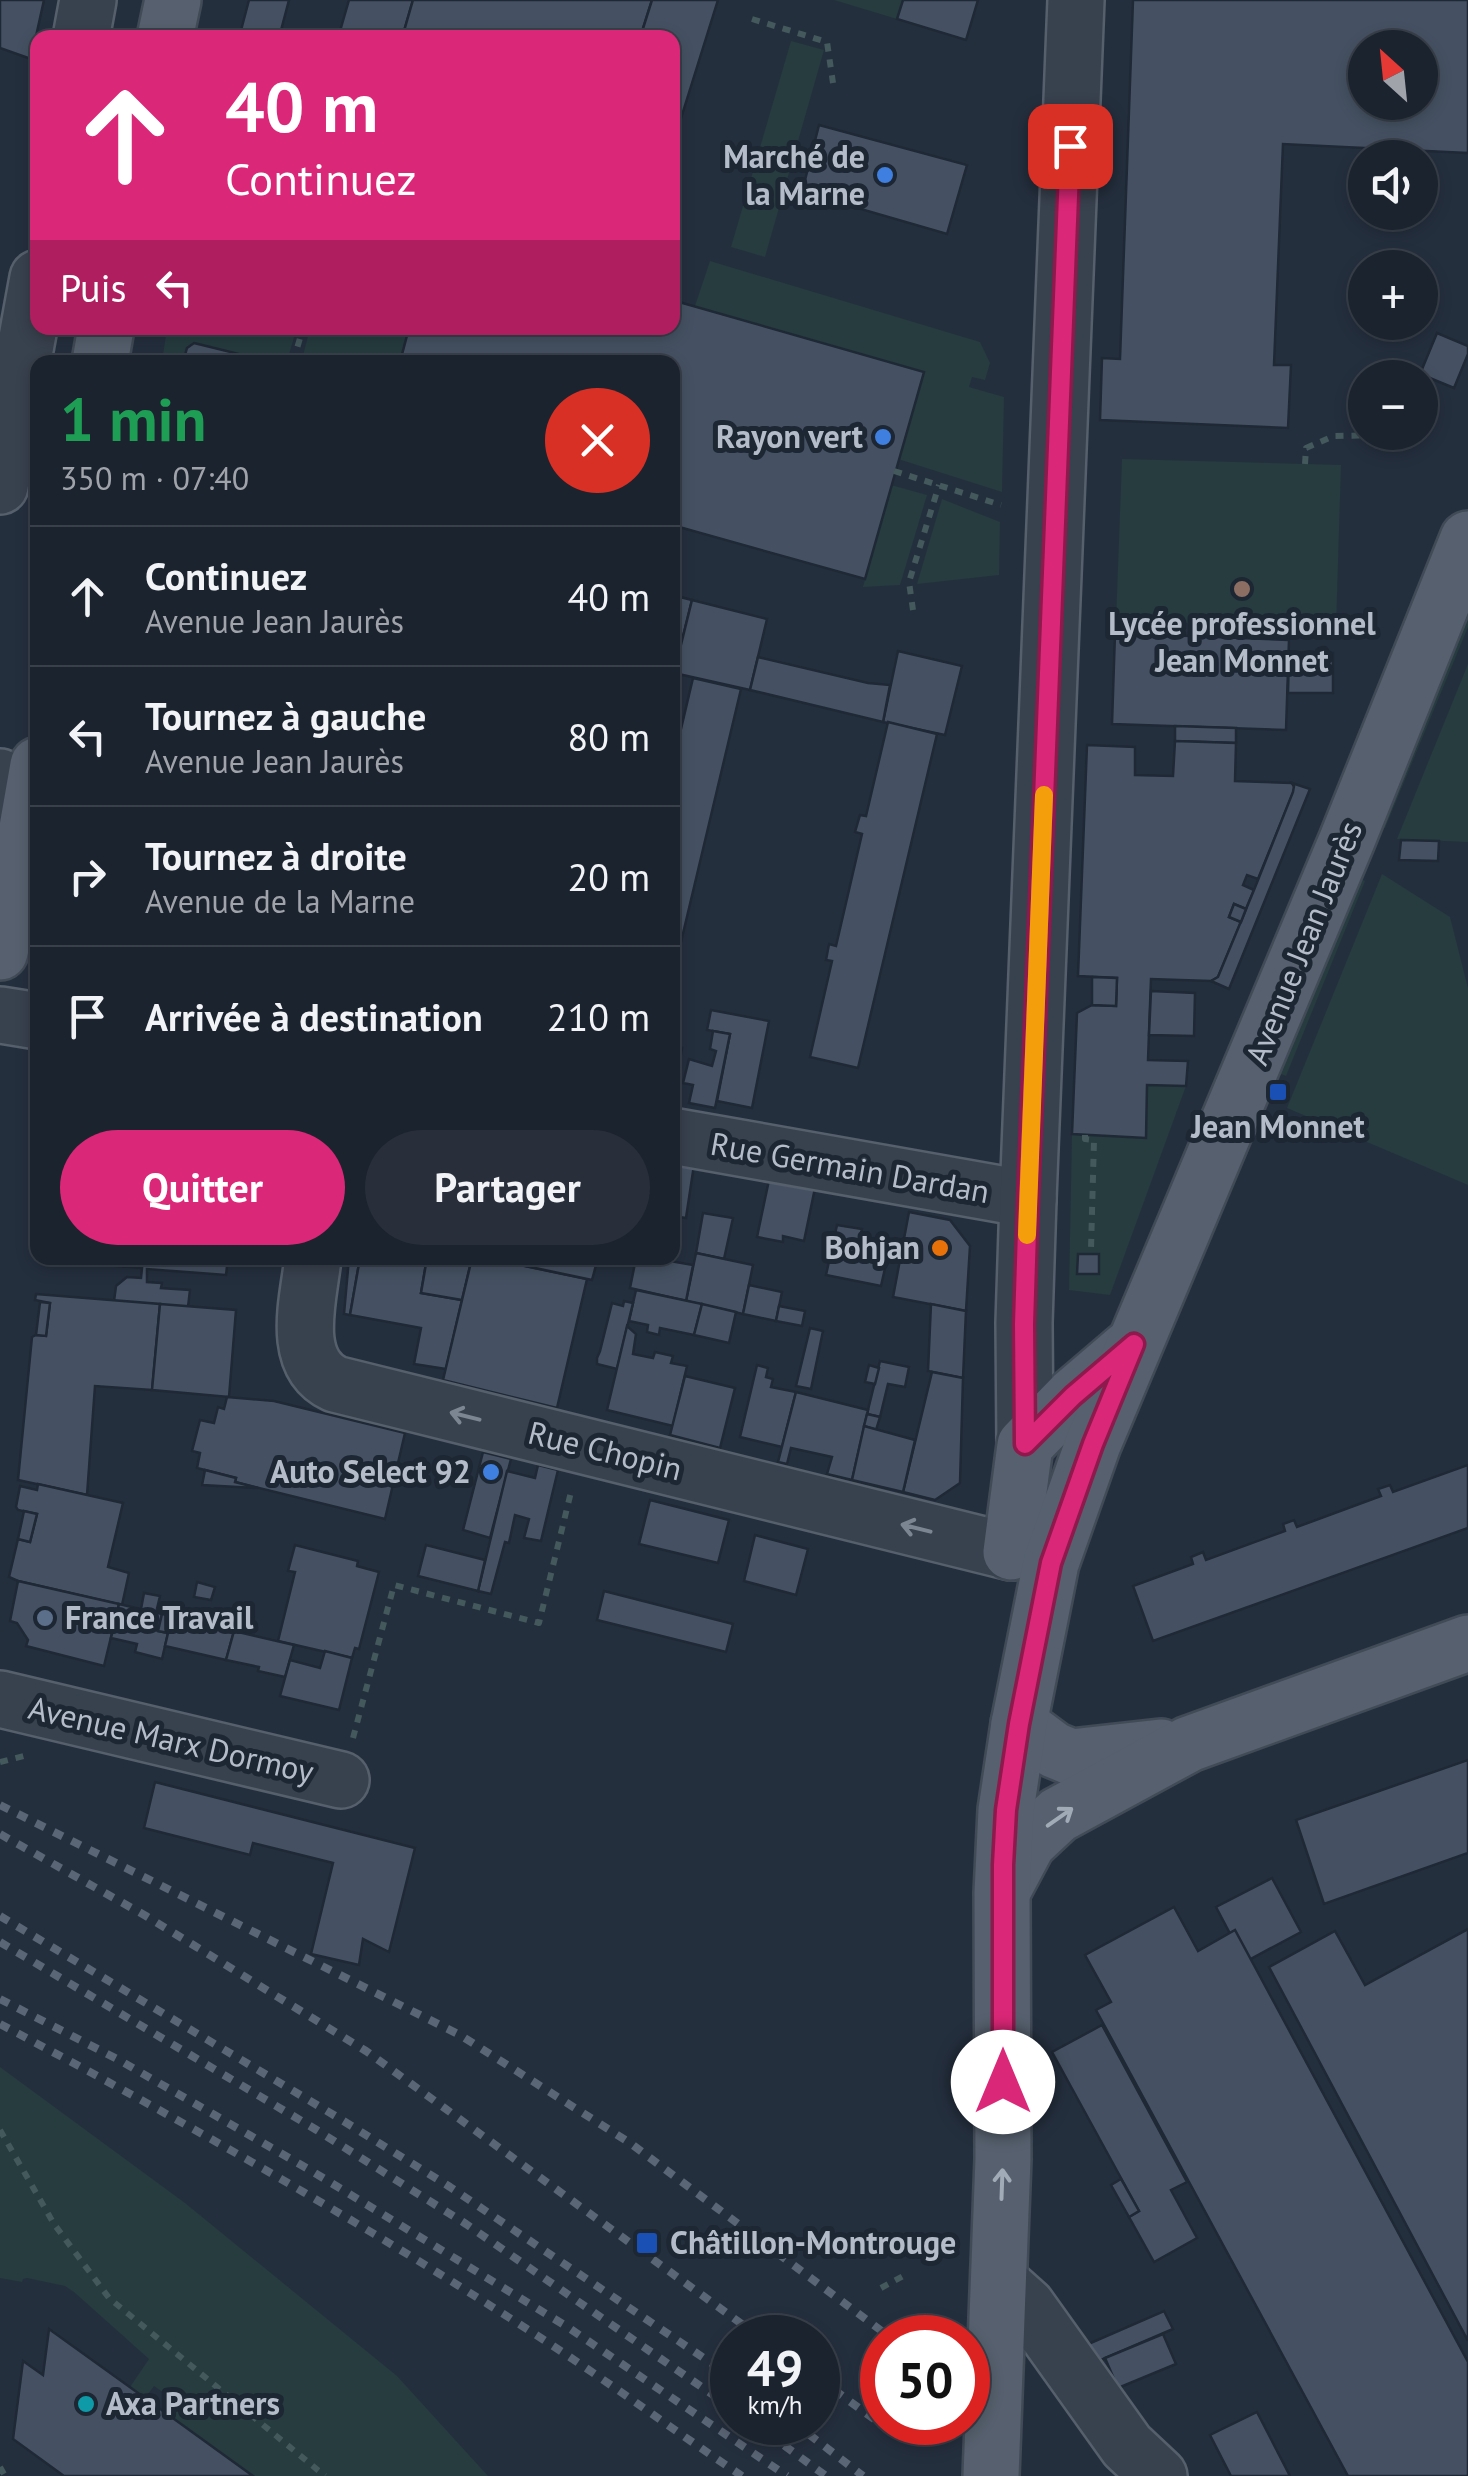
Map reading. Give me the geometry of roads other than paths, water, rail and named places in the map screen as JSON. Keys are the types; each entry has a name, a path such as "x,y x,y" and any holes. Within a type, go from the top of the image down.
{"main road":[{"path":"166,30 173,0"},
{"name":"Avenue Jean Jaurès","path":"991,2476 1003,2159 1002,1892 1006,1810 1051,1563 1093,1444 1333,874 1468,540"},
{"path":"1,944 30,815"},
{"name":"Avenue Jean Jaurès","path":"1025,1444 1134,1344"},
{"path":"1011,1552 1025,1444"},
{"path":"1002,1892 1028,1843 1058,1816 1188,1744 1468,1643"},
{"path":"1019,1724 1054,1750 1071,1757 1188,1744"}],"street":[{"path":"82,30 88,0"},
{"path":"1025,1444 1028,1200 1076,0"},
{"path":"0,486 30,322"},
{"path":"0,777 28,828"},
{"path":"0,1015 30,1021"},
{"name":"Rue Germain Dardan","path":"680,1137 1028,1200"},
{"name":"Rue Chopin","path":"312,1265 305,1342 316,1372 335,1384 1011,1552"},
{"name":"Avenue Marx Dormoy","path":"0,1699 342,1780"},
{"path":"1000,2282 1028,2306 1127,2446 1159,2476"}],"railway":[{"path":"0,1805 460,2035 630,2143 860,2315"},
{"path":"0,1834 146,1916 366,2051 729,2315"},
{"path":"0,1916 450,2187 710,2362"},
{"path":"0,1942 315,2129 466,2224 710,2393"},
{"path":"0,1999 119,2060 310,2170 566,2326 787,2476"},
{"path":"0,2024 208,2137 413,2258 572,2358 742,2476"},
{"path":"840,2394 860,2409"},
{"path":"784,2445 826,2476"},
{"path":"823,2445 863,2476"}],"place":[{"name":"Marché de la Marne","path":"885,175"},
{"name":"Rayon vert","path":"883,437"},
{"name":"Lycée professionnel Jean Monnet","path":"1242,589"},
{"name":"Jean Monnet","path":"1278,1092"},
{"name":"Bohjan","path":"940,1248"},
{"name":"Auto Select 92","path":"491,1472"},
{"name":"France Travail","path":"45,1618"},
{"name":"Châtillon-Montrouge","path":"647,2243"},
{"name":"Axa Partners","path":"86,2404"}]}
